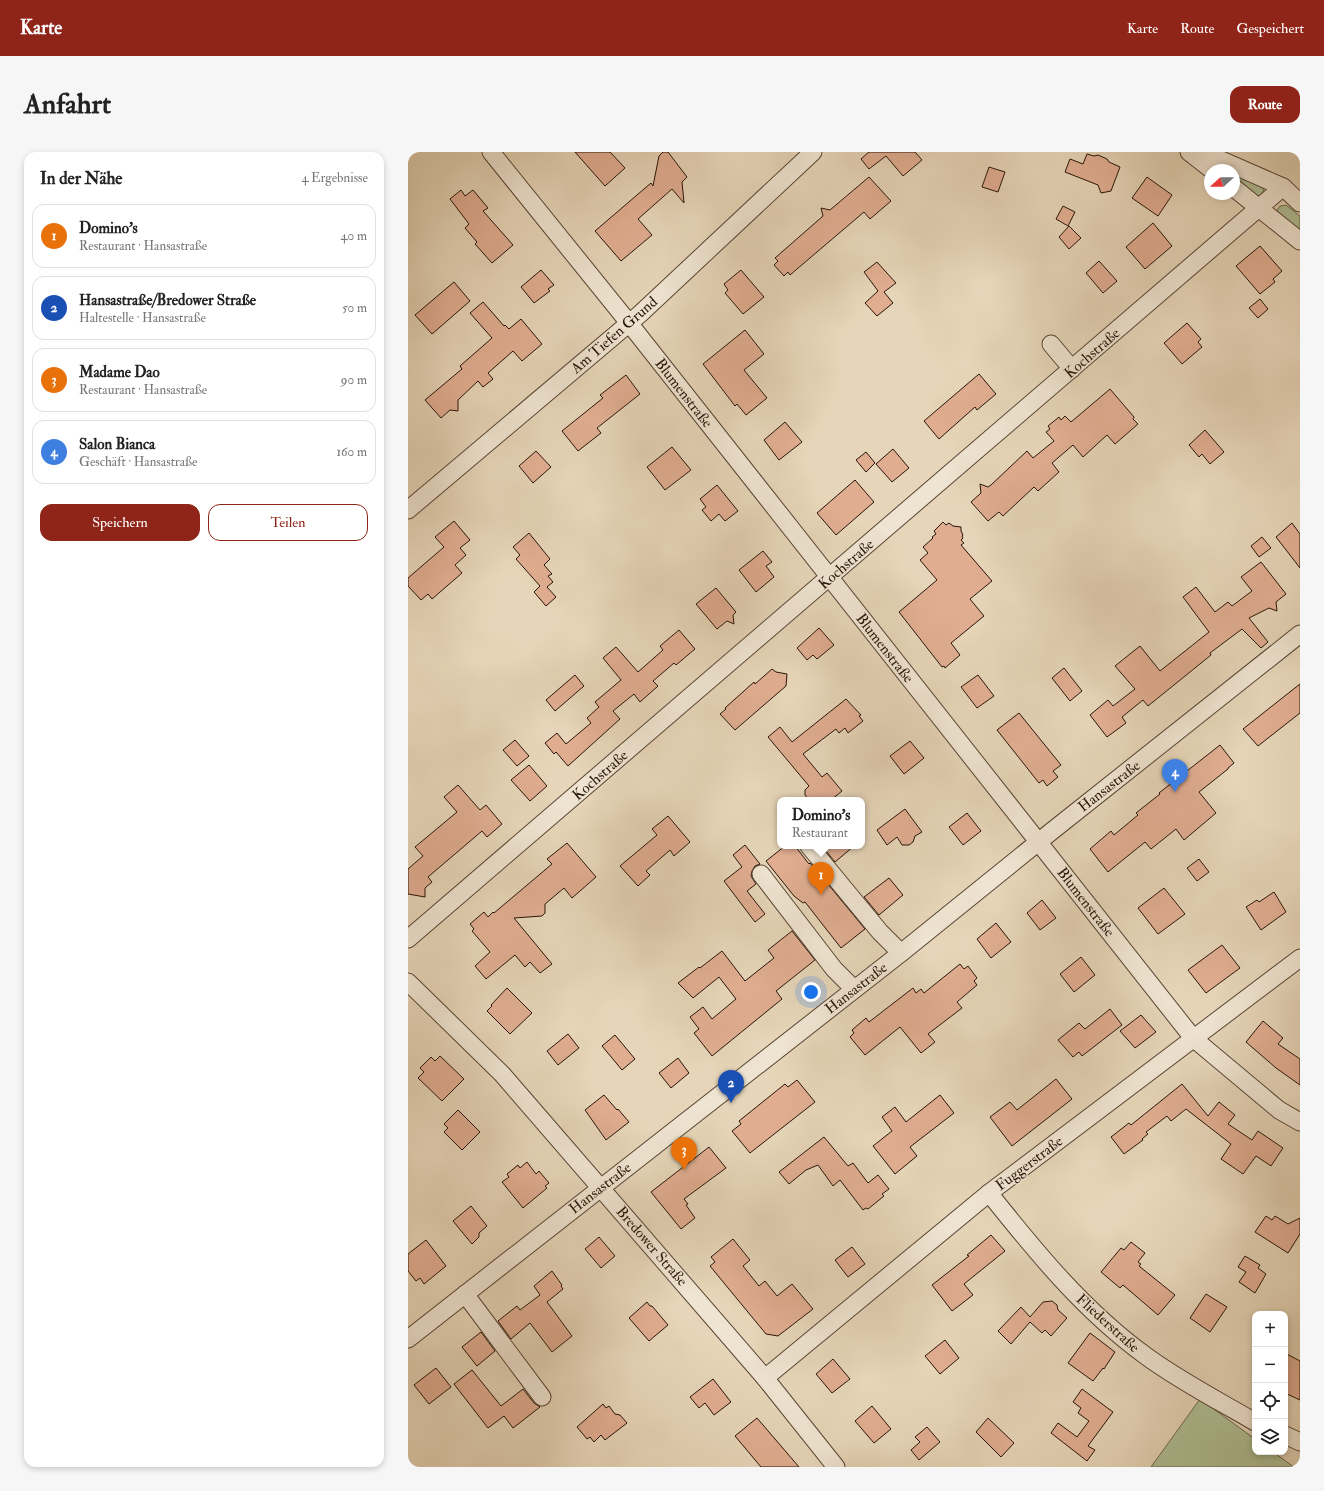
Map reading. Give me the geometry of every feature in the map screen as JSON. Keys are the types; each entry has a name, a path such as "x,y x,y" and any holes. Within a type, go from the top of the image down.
{"street":[{"name":"Blumenstraße","path":"491,152 629,323 1193,1038 1279,1110 1300,1122"},
{"name":"Am Tiefen Grund","path":"408,510 629,323 813,152"},
{"path":"1189,152 1204,164"},
{"path":"1203,152 1283,188 1300,203"},
{"name":"Kochstraße","path":"408,939 1283,188"},
{"path":"1240,193 1300,241"},
{"path":"1051,344 1072,369"},
{"name":"Hansastraße","path":"408,1339 901,953 1300,634"},
{"path":"811,849 880,932 901,953"},
{"path":"761,874 834,969 854,989"},
{"name":"Fuggerstraße","path":"765,1378 989,1193 1300,958"},
{"name":"Bredower Straße","path":"408,982 502,1074 765,1378 836,1467"},
{"name":"Fliederstraße","path":"989,1193 1038,1254 1089,1309 1146,1356 1186,1382 1252,1420"},
{"path":"465,1294 542,1397"},
{"path":"1288,1436 1300,1442"}],"green space":[{"path":"1200,153 1225,164 1212,164"},
{"path":"1240,172 1259,184 1264,190 1260,196 1252,195 1240,186"},
{"path":"1286,205 1300,216 1300,231 1280,215 1277,210 1280,206"},
{"path":"1200,1399 1252,1437 1252,1455 1277,1455 1294,1467 1151,1467"}],"building":[{"path":"575,152 610,152 625,168 605,186"},
{"path":"663,152 668,152 687,177 682,182 684,203 672,189 638,219 652,235 621,261 595,231 651,183 653,186 659,156"},
{"path":"869,152 915,152 922,160 903,176 886,156 869,169 861,159"},
{"path":"1087,154 1094,156 1098,155 1120,167 1111,191 1101,193 1098,185 1065,172 1070,159 1083,164"},
{"path":"989,167 1005,172 998,192 982,187"},
{"path":"869,177 891,201 870,219 864,212 790,275 788,272 784,276 774,265 778,261 775,258 823,216 821,208 830,210"},
{"path":"1147,177 1172,195 1158,216 1132,198"},
{"path":"461,190 465,196 473,190 488,208 483,211 513,245 492,263 475,244 477,242 465,228 469,224 450,199"},
{"path":"1063,206 1075,212 1068,226 1056,219"},
{"path":"1153,223 1172,246 1145,269 1126,247"},
{"path":"1069,226 1081,238 1069,249 1059,237"},
{"path":"1260,246 1282,271 1273,279 1275,282 1260,294 1236,266"},
{"path":"1099,261 1117,281 1103,293 1086,273"},
{"path":"877,262 896,283 884,292 893,303 877,316 865,303 878,291 864,272"},
{"path":"541,270 554,285 548,289 550,291 534,303 521,287"},
{"path":"741,270 764,297 743,314 725,293 728,290 724,284"},
{"path":"454,282 470,301 432,334 415,315"},
{"path":"1260,299 1268,309 1258,318 1249,308"},
{"path":"483,302 504,326 505,325 509,329 521,319 542,344 522,361 513,351 488,373 493,379 483,387 478,381 458,400 458,411 450,410 441,418 425,400 462,369 460,366 492,338 470,313"},
{"path":"1187,323 1201,339 1198,342 1202,347 1182,364 1164,343"},
{"path":"745,330 764,354 744,370 767,398 746,415 737,404 735,406 703,364"},
{"path":"979,374 996,394 977,410 975,407 939,439 924,421"},
{"path":"626,375 640,394 597,428 601,433 578,451 562,431 603,398 600,395"},
{"path":"1110,389 1134,417 1133,419 1138,424 1115,444 1107,435 1083,457 1073,445 1052,463 1059,472 1038,491 1034,487 1003,516 999,512 988,521 971,502 981,493 980,484 988,487 991,485 1027,451 1033,458 1054,441 1046,432 1050,429 1048,426 1059,417 1061,420 1065,416 1071,422"},
{"path":"785,422 802,442 779,460 764,440"},
{"path":"1205,430 1224,452 1210,464 1202,454 1199,457 1189,445"},
{"path":"672,447 691,470 665,490 647,467"},
{"path":"893,449 909,468 892,482 876,464"},
{"path":"536,451 551,467 533,483 519,466"},
{"path":"866,452 875,463 866,472 856,460"},
{"path":"855,480 874,502 836,535 817,513"},
{"path":"717,485 738,511 725,521 719,514 711,521 702,510 706,507 700,499"},
{"path":"454,521 470,540 460,548 466,555 455,565 462,573 432,599 428,594 421,600 408,586 408,578 444,547 435,537"},
{"path":"943,522 946,525 949,523 953,526 961,527 963,538 961,540 964,543 961,545 992,581 970,599 984,616 951,643 960,655 945,668 944,666 942,667 899,612 937,580 920,560 928,553 923,547 933,538 932,537 936,534 934,531"},
{"path":"1292,523 1300,534 1300,568 1276,537"},
{"path":"529,533 550,559 544,565 552,574 548,576 553,582 547,587 556,597 546,606 534,592 540,586 516,559 520,555 513,547"},
{"path":"1262,537 1271,548 1259,557 1251,546"},
{"path":"763,551 772,562 766,566 774,577 756,592 739,570"},
{"path":"1261,562 1286,594 1276,602 1277,611 1269,608 1249,618 1268,642 1261,648 1242,629 1210,653 1211,655 1148,706 1143,700 1122,717 1126,723 1107,737 1090,715 1108,700 1113,706 1135,689 1115,666 1140,646 1160,671 1209,632 1183,597 1196,587 1215,612 1228,602 1232,606 1252,591 1241,577"},
{"path":"716,588 736,612 733,615 734,624 727,621 717,629 696,604"},
{"path":"819,628 834,645 817,659 813,655 807,660 797,648"},
{"path":"679,630 695,649 676,665 674,663 653,681 658,686 640,702 634,694 613,711 620,719 568,766 556,752 554,754 545,743 557,733 566,744 591,723 587,718 599,707 595,702 621,680 603,658 616,647 638,672 663,650 660,646"},
{"path":"1064,668 1082,691 1070,701 1052,678"},
{"path":"772,669 776,672 787,674 786,686 735,730 720,714 754,682 755,684"},
{"path":"575,675 584,686 555,711 546,700"},
{"path":"978,675 994,696 977,708 961,687"},
{"path":"1300,684 1300,713 1258,746 1243,729"},
{"path":"846,699 861,715 859,716 863,721 848,733 845,728 839,733 836,729 803,754 822,777 827,773 842,791 835,797 807,797 805,790 809,786 768,737 780,727 792,742"},
{"path":"1019,713 1061,765 1053,771 1058,777 1047,786 1043,780 1039,783 997,730"},
{"path":"515,740 529,756 517,766 503,750"},
{"path":"910,741 924,758 904,774 890,756"},
{"path":"1220,745 1234,763 1199,792 1216,813 1184,840 1176,829 1151,849 1145,842 1108,872 1090,849 1111,831 1114,835 1138,815 1136,813 1160,794 1159,793"},
{"path":"529,765 547,786 530,801 511,780"},
{"path":"458,785 480,810 486,805 502,824 487,837 482,831 428,877 432,882 425,888 425,897 408,894 408,869 423,856 415,847 457,812 444,797"},
{"path":"905,809 922,832 915,836 913,842 909,845 902,845 897,837 887,845 877,830"},
{"path":"967,813 981,831 963,845 949,827"},
{"path":"668,816 690,842 674,856 670,850 646,871 650,875 638,886 620,866 657,835 652,829"},
{"path":"567,843 596,877 572,898 564,888 545,904 545,913 542,916 514,918 552,964 540,973 530,962 525,967 515,955 486,979 475,966 490,952 472,931 474,929 470,924 484,912 488,917 493,912 494,913 552,864 547,859"},
{"path":"745,845 760,864 755,866 751,876 756,884 747,891 765,914 755,922 724,881 742,867 733,855"},
{"path":"781,849 797,849 819,874 817,876 823,878 865,929 841,948 805,902 803,903 794,896 766,861"},
{"path":"829,849 850,849 835,862 826,851"},
{"path":"1199,859 1209,872 1197,881 1187,868"},
{"path":"889,878 903,895 879,915 864,897"},
{"path":"1164,888 1185,914 1158,934 1138,908"},
{"path":"1274,892 1286,912 1261,930 1246,907 1257,900 1259,902"},
{"path":"1042,900 1056,918 1040,930 1027,913"},
{"path":"996,923 1011,942 991,958 977,939"},
{"path":"792,931 815,960 776,991 782,999 712,1056 694,1033 699,1029 690,1017 703,1007 712,1019 736,999 719,977 693,998 678,983 722,951 745,981 774,958 768,950"},
{"path":"1222,945 1240,968 1206,993 1188,970"},
{"path":"1081,957 1095,975 1074,992 1060,974"},
{"path":"960,964 964,969 968,966 977,978 974,981 977,985 957,1002 962,1008 928,1034 935,1042 921,1053 900,1027 865,1055 850,1037 854,1033 852,1030 866,1018 869,1022 913,988 916,993 921,989 924,993"},
{"path":"507,988 532,1013 510,1034 487,1011"},
{"path":"1110,1009 1122,1025 1082,1056 1079,1052 1073,1057 1058,1040 1079,1023 1085,1029"},
{"path":"1141,1015 1156,1032 1135,1048 1120,1031"},
{"path":"1263,1021 1283,1038 1278,1044 1300,1059 1300,1085 1276,1068 1246,1042"},
{"path":"568,1034 579,1048 558,1065 547,1051"},
{"path":"615,1035 635,1059 622,1070 602,1046"},
{"path":"440,1056 464,1079 442,1101 418,1078 424,1072 420,1068 431,1057 435,1061"},
{"path":"678,1058 689,1073 671,1088 659,1073"},
{"path":"1056,1079 1072,1099 1012,1146 990,1117 1010,1102 1017,1110"},
{"path":"797,1080 815,1102 750,1153 732,1131 741,1124 739,1121 785,1084 788,1087"},
{"path":"1182,1084 1208,1116 1219,1102 1235,1115 1228,1124 1252,1140 1258,1131 1283,1148 1271,1166 1256,1156 1243,1174 1221,1159 1231,1144 1186,1109 1171,1121 1167,1116 1146,1132 1148,1134 1142,1139 1143,1140 1124,1154 1111,1137 1129,1123 1131,1125"},
{"path":"604,1095 629,1122 606,1140 585,1110"},
{"path":"940,1095 954,1113 910,1147 917,1156 895,1174 873,1146 892,1131 882,1117 895,1107 906,1122"},
{"path":"458,1110 480,1132 462,1150 444,1132 448,1128 444,1124"},
{"path":"824,1137 848,1166 853,1163 868,1183 878,1175 889,1189 882,1194 884,1196 868,1209 866,1208 863,1210 840,1180 833,1186 818,1165 806,1170 789,1184 779,1172"},
{"path":"709,1147 726,1168 684,1199 688,1204 686,1205 695,1218 681,1229 651,1192"},
{"path":"527,1162 536,1174 539,1171 549,1183 545,1186 547,1188 523,1208 502,1182 509,1177 507,1174 518,1165 520,1168"},
{"path":"471,1206 487,1226 479,1233 479,1237 472,1244 453,1221"},
{"path":"1266,1216 1272,1220 1275,1216 1288,1224 1300,1218 1300,1234 1288,1253 1255,1232"},
{"path":"991,1235 1005,1251 964,1284 973,1295 952,1311 932,1285 969,1256 967,1255"},
{"path":"599,1237 615,1256 601,1268 585,1249"},
{"path":"733,1239 750,1260 743,1266 759,1286 765,1281 777,1296 792,1284 813,1309 778,1336 766,1334 710,1266 715,1262 711,1257"},
{"path":"426,1240 446,1266 424,1284 420,1278 416,1281 408,1271 408,1254"},
{"path":"1131,1242 1145,1253 1138,1262 1141,1264 1139,1266 1175,1295 1158,1315 1123,1285 1120,1288 1101,1272 1121,1248 1124,1250"},
{"path":"852,1247 865,1264 848,1277 835,1260"},
{"path":"1245,1256 1260,1265 1258,1268 1266,1274 1255,1293 1239,1282 1246,1272 1238,1267"},
{"path":"552,1271 562,1285 561,1286 563,1289 547,1302 572,1336 552,1352 530,1323 511,1339 498,1321 517,1306 520,1310 540,1295 534,1286"},
{"path":"1206,1294 1227,1307 1210,1332 1190,1318"},
{"path":"1052,1301 1057,1305 1058,1310 1067,1318 1051,1336 1045,1330 1042,1333 1030,1322 1011,1344 998,1331 1021,1307 1030,1317 1043,1302"},
{"path":"647,1302 668,1325 649,1341 629,1318"},
{"path":"481,1332 495,1351 477,1366 462,1347"},
{"path":"1090,1333 1115,1352 1104,1369 1103,1368 1093,1381 1068,1363"},
{"path":"945,1340 959,1358 940,1374 925,1356"},
{"path":"1288,1355 1300,1361 1300,1400 1288,1394"},
{"path":"833,1359 850,1379 832,1393 816,1374"},
{"path":"436,1368 451,1387 429,1404 414,1385"},
{"path":"472,1370 501,1406 523,1389 534,1403 540,1407 513,1428 504,1416 488,1428 454,1384"},
{"path":"713,1379 731,1402 714,1415 705,1403 699,1408 690,1397"},
{"path":"1082,1389 1113,1412 1088,1446 1095,1450 1087,1461 1051,1433 1058,1423 1077,1437 1089,1421 1078,1413 1081,1408 1073,1402"},
{"path":"603,1404 606,1408 609,1406 615,1414 620,1415 627,1423 605,1440 601,1435 594,1442 590,1437 587,1439 577,1427"},
{"path":"872,1406 891,1429 874,1443 855,1421"},
{"path":"757,1418 799,1467 761,1467 735,1436"},
{"path":"988,1418 1014,1443 1001,1457 976,1432"},
{"path":"927,1427 940,1442 919,1460 911,1450 920,1442 915,1437"}],"place":[{"name":"Salon Bianca","path":"1175,792"},
{"name":"Domino's","path":"821,895"},
{"name":"Hansastraße/Bredower Straße","path":"731,1103"},
{"name":"Madame Dao","path":"684,1170"}]}
